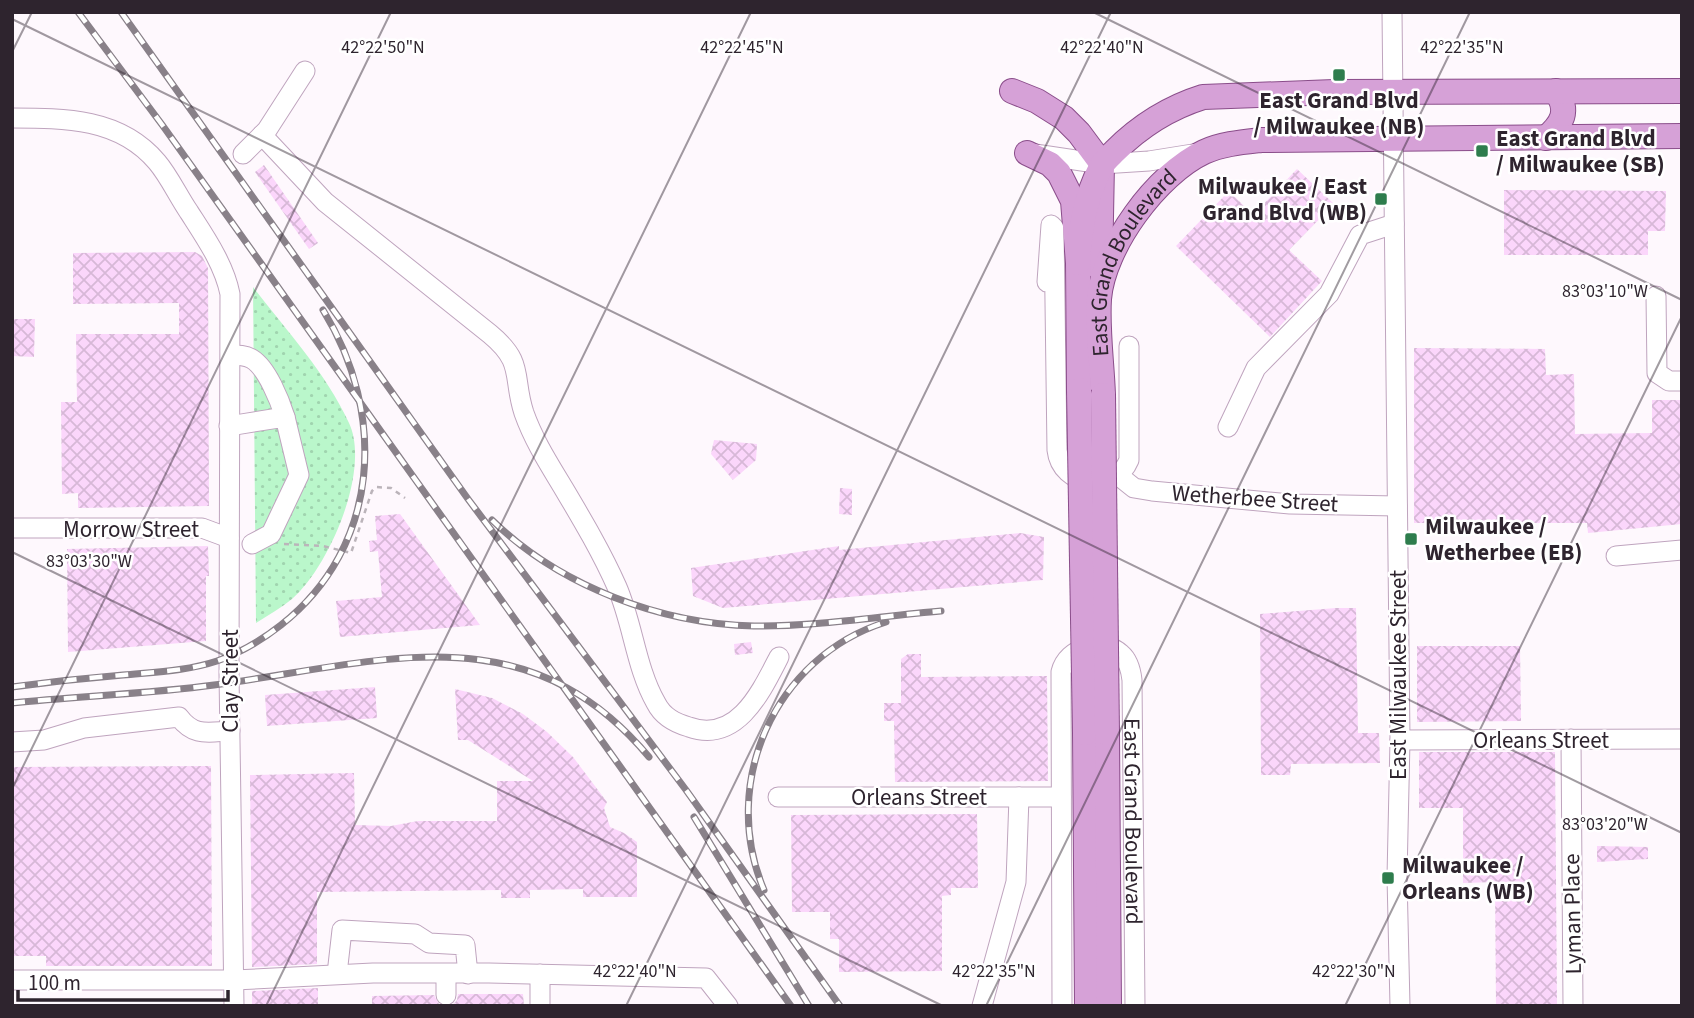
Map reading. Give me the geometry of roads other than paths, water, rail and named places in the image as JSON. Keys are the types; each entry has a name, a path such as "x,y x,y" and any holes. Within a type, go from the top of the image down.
{"main road":[{"path":"1012,91 1037,101 1064,118 1102,164 1099,298"},
{"path":"1546,138 1558,127 1565,109 1556,91"},
{"path":"1078,262 1084,209 1102,164 1139,129 1165,111 1203,97 1334,92 1682,91"},
{"path":"1393,139 1682,136"},
{"name":"East Grand Boulevard","path":"1087,1006 1103,395 1099,298 1114,248 1147,200 1172,174 1205,152 1231,144 1261,140 1393,139"},
{"path":"1027,153 1050,164 1068,186 1073,201 1078,262"},
{"name":"East Grand Boulevard","path":"1078,262 1079,390 1110,1006"}],"street":[{"name":"East Milwaukee Street","path":"1392,12 1400,740 1397,877 1400,1006"},
{"path":"243,154 262,135 305,71"},
{"name":"Clay Street","path":"12,118 73,119 90,122 121,133 135,142 158,163 208,242 228,282 231,355 229,538 234,1006"},
{"path":"262,135 325,202 490,334 510,354 518,374 520,396 528,422 543,456 617,587 654,702 667,718 704,731 718,730 730,725 742,717 763,687 779,657"},
{"path":"1027,153 1102,164 1149,162 1205,152"},
{"path":"1228,426 1256,368 1329,294 1360,235 1394,224"},
{"path":"1047,282 1051,225 1054,228 1058,457 1064,470 1076,478 1102,481 1119,476"},
{"path":"1656,296 1657,373 1669,381 1682,381"},
{"name":"East Grand Boulevard","path":"1119,476 1126,467 1130,454 1129,346"},
{"path":"231,355 242,355 257,363 278,396 299,475 271,534 252,544"},
{"path":"229,426 285,417"},
{"name":"Wetherbee Street","path":"1119,476 1123,482 1134,488 1152,491 1290,504 1397,506"},
{"name":"Morrow Street","path":"12,528 202,528 229,538"},
{"path":"1616,556 1682,550"},
{"name":"East Grand Boulevard","path":"1062,1006 1061,681 1063,663 1070,655 1080,649 1094,647 1115,650 1127,661 1132,680 1135,1006"},
{"path":"12,742 44,740 83,728 179,717 188,729 197,732 230,732"},
{"name":"Lyman Place","path":"1571,739 1573,1006"},
{"name":"Orleans Street","path":"1400,740 1682,739"},
{"name":"Orleans Street","path":"778,797 1061,797"},
{"path":"982,1006 1016,882 1019,797"},
{"path":"337,974 342,930 415,934 429,943 465,945 468,974"},
{"path":"12,981 233,980 337,974 540,974 706,978 728,1006"},
{"path":"446,974 446,995"},
{"path":"540,974 540,1006"}],"railway":[{"path":"78,12 163,126 791,1006"},
{"path":"121,12 468,499 686,790 840,1006"},
{"path":"12,687 170,671 217,661 266,636 314,593 339,557 355,518 364,477 364,435 358,392 344,350 323,310"},
{"path":"492,520 548,564 580,582 613,597 683,618 719,624 777,626 941,611"},
{"path":"764,890 752,849 748,808 753,768 766,729 786,694 813,664 847,639 886,622"},
{"path":"12,703 189,688 391,659 446,657 500,663 552,680 601,711 649,757"},
{"path":"694,817 809,1006"}],"place":[{"name":"East Grand Blvd / Milwaukee (NB)","path":"1339,75"},
{"name":"East Grand Blvd / Milwaukee (SB)","path":"1482,151"},
{"name":"Milwaukee / East Grand Blvd (WB)","path":"1381,199"},
{"name":"Milwaukee / Wetherbee (EB)","path":"1411,539"},
{"name":"Milwaukee / Orleans (WB)","path":"1388,878"}]}
